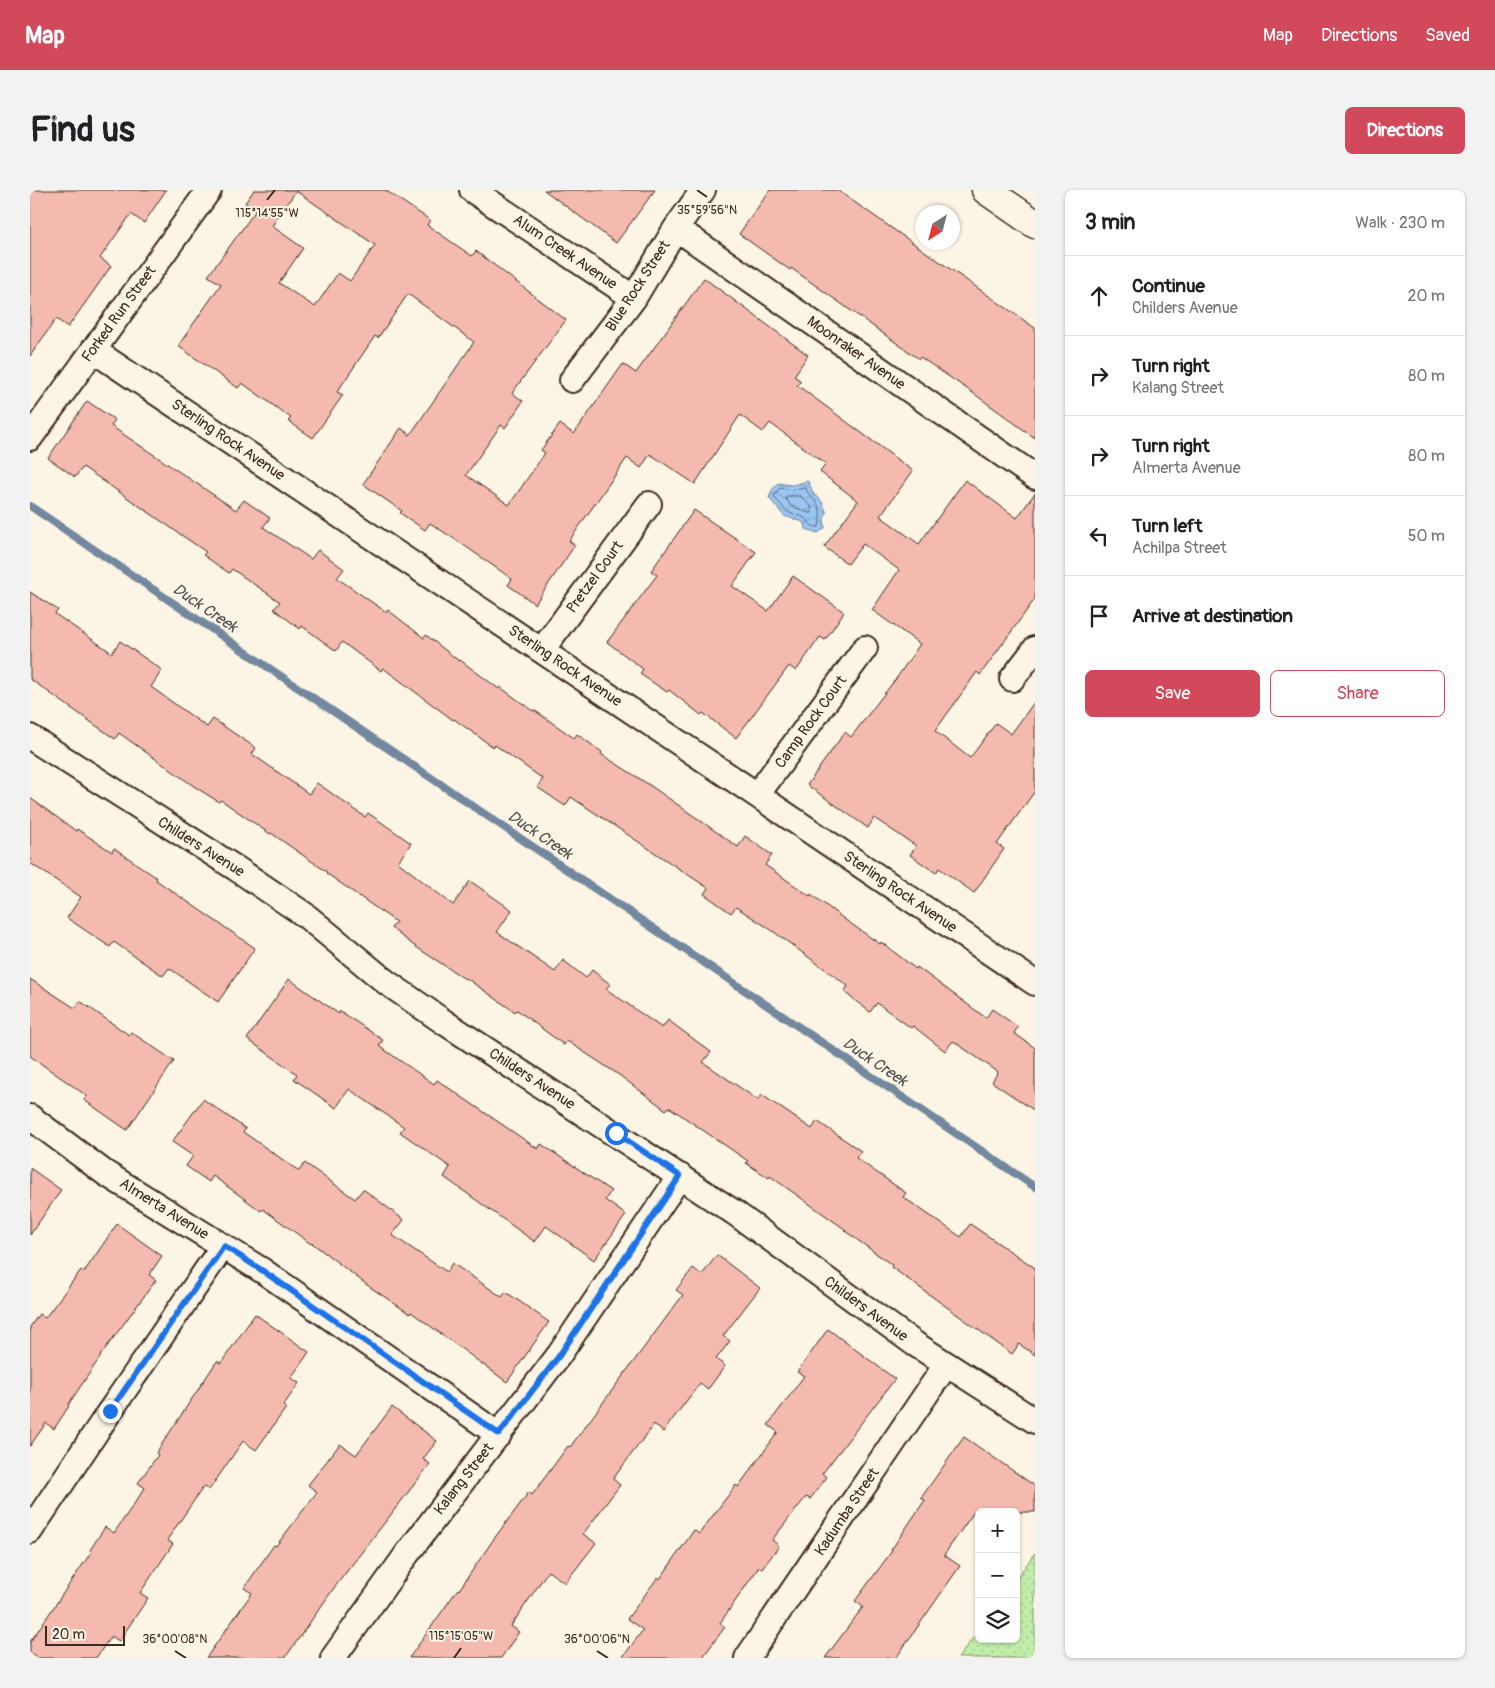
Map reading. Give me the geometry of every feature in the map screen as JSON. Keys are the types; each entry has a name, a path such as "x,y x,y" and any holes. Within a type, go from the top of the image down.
{"main road":[{"path":"986,190 1035,224"}],"street":[{"name":"Forked Run Street","path":"30,438 209,190"},
{"name":"Alum Creek Avenue","path":"472,190 634,298"},
{"name":"Blue Rock Street","path":"572,380 634,298 676,228 703,190"},
{"name":"Moonraker Avenue","path":"676,228 1035,477"},
{"name":"Sterling Rock Avenue","path":"93,350 1035,983"},
{"name":"Pretzel Court","path":"542,650 649,504"},
{"name":"Camp Rock Court","path":"757,795 865,648"},
{"path":"1012,679 1035,649"},
{"name":"Childers Avenue","path":"30,737 237,868 305,914 386,982 735,1213 915,1344 1035,1421"},
{"name":"Almerta Avenue","path":"30,1117 105,1173 263,1271 499,1434"},
{"name":"Kalang Street","path":"333,1658 407,1554 559,1356 680,1176"},
{"path":"30,1531 224,1246"},
{"name":"Kadumba Street","path":"746,1658 946,1365"}],"green space":[{"path":"1035,1553 1035,1658 958,1658 975,1635 975,1643 1020,1643 1020,1574"}],"water":[{"path":"808,481 814,495 821,500 827,513 824,518 825,528 818,533 806,529 803,522 784,516 769,498 772,490 778,483 792,485"}],"building":[{"path":"30,190 166,190 144,223 131,214 100,258 111,266 93,292 68,327 56,319 30,356"},
{"path":"254,190 385,190 430,220 427,225 472,256 476,251 566,320 512,393 523,401 505,428 501,425 466,475 509,505 545,453 541,450 560,424 574,434 623,364 636,373 704,278 808,355 794,376 801,381 797,385 913,471 880,516 919,544 965,480 1017,518 1035,493 1035,599 980,675 977,672 935,731 970,758 996,723 1011,734 1035,701 1035,791 997,844 1004,849 974,893 939,868 936,873 910,855 916,846 874,818 868,828 807,785 845,732 851,737 920,644 872,610 899,570 863,544 848,564 824,547 858,501 820,472 826,464 770,423 763,432 740,415 695,484 650,454 641,468 627,458 569,541 575,545 535,604 508,585 512,579 465,546 430,523 425,530 400,513 402,511 363,484 401,428 410,435 474,342 408,294 378,338 375,336 337,392 343,395 313,438 288,421 291,418 242,383 238,388 178,346 221,284 208,276 256,210 245,203","holes":["296,191 375,245 350,281 338,273 315,307 279,283 303,248 272,226"]},
{"path":"544,190 655,190 616,243"},
{"path":"770,190 837,190 915,244 915,250 923,250 1035,328 1035,438 973,393 920,357 919,359 791,268 790,270 739,234"},
{"path":"87,401 115,420 111,426 236,510 244,500 270,518 263,527 311,559 318,550 344,569 337,578 386,612 388,610 424,638 426,635 499,689 500,687 574,738 577,734 602,752 601,754 651,786 738,847 745,836 772,855 765,865 810,896 811,894 880,944 881,942 986,1018 992,1009 1018,1027 1014,1033 1035,1048 1035,1111 992,1082 998,1072 953,1041 945,1051 913,1026 911,1028 877,1003 870,1012 844,992 848,986 770,929 736,907 731,913 704,894 708,888 571,797 565,806 537,787 543,779 495,745 493,747 453,720 383,668 381,671 342,642 336,651 302,626 300,629 274,609 280,602 232,569 229,573 203,555 206,552 83,467 75,477 48,458"},
{"path":"694,510 756,552 732,586 768,611 793,576 844,612 825,640 820,637 796,671 789,666 736,738 703,713 701,715 669,690 667,692 640,674 643,669 607,642 657,575 651,571"},
{"path":"30,592 58,610 55,614 112,653 120,641 162,670 151,687 207,727 213,719 256,748 252,754 309,794 317,783 365,817 368,813 411,843 398,862 453,905 470,881 512,910 497,932 555,972 563,960 586,978 592,970 610,984 606,989 662,1028 668,1020 711,1052 703,1062 758,1100 762,1095 812,1129 817,1121 861,1151 856,1158 906,1193 903,1197 961,1237 970,1224 1035,1268 1035,1355 1019,1344 1012,1354 891,1267 892,1265 846,1230 770,1176 769,1178 746,1163 748,1161 669,1107 666,1110 619,1075 567,1041 564,1045 517,1010 515,1012 466,978 413,945 391,928 396,922 271,833 221,800 219,802 195,787 119,733 115,739 30,679"},
{"path":"30,798 76,831 77,829 112,852 114,848 157,878 156,880 255,948 218,1002 169,968 163,976 114,942 110,947 67,918 81,897 30,863"},
{"path":"30,979 75,1008 80,1001 129,1035 131,1032 174,1061 127,1130 84,1100 87,1096 30,1056"},
{"path":"289,979 339,1014 340,1011 383,1040 379,1046 434,1084 437,1080 538,1149 541,1144 611,1191 605,1200 626,1215 594,1260 546,1226 535,1242 444,1177 450,1167 400,1132 404,1127 349,1089 336,1108 294,1079 297,1074 247,1039"},
{"path":"203,1099 246,1129 243,1132 299,1171 305,1163 355,1199 363,1189 404,1220 392,1235 447,1272 452,1263 502,1297 506,1292 549,1322 507,1382 411,1312 410,1314 367,1285 263,1209 261,1211 213,1176 209,1182 186,1166 193,1156 172,1142"},
{"path":"30,1168 61,1190 30,1235"},
{"path":"117,1224 162,1256 149,1275 156,1280 100,1356 54,1429 46,1423 30,1446 30,1327 39,1314 45,1318 81,1270 84,1272"},
{"path":"717,1255 760,1288 723,1336 730,1341 716,1359 725,1366 708,1389 700,1383 663,1432 654,1424 613,1479 620,1485 583,1534 596,1543 565,1583 548,1571 511,1626 519,1632 501,1658 409,1658 529,1492 532,1495 568,1446 570,1447 683,1295 676,1290 693,1268 702,1275"},
{"path":"255,1314 309,1352 291,1378 299,1383 283,1406 286,1408 256,1450 243,1441 209,1490 204,1486 167,1540 173,1544 140,1593 148,1598 119,1641 111,1636 96,1658 38,1658 30,1652 30,1642 92,1551 90,1550 105,1527 114,1533 145,1488 138,1483 158,1455 156,1453 217,1361 221,1363"},
{"path":"828,1329 895,1379 822,1474 827,1477 810,1499 806,1497 772,1540 779,1546 762,1569 759,1567 720,1623 725,1627 702,1658 622,1658 643,1630 627,1619 658,1577 660,1579 694,1530 699,1534 736,1485 738,1487 778,1432 768,1425 804,1376 797,1372"},
{"path":"392,1407 437,1441 423,1459 430,1464 334,1588 285,1658 206,1658 252,1593 244,1588 274,1545 276,1546 317,1492 308,1485 340,1444 356,1455"},
{"path":"964,1437 1035,1486 1035,1512 1020,1512 1020,1508 975,1508 975,1512 944,1555 960,1566 896,1658 825,1658 863,1607 855,1601 892,1551 925,1500 921,1498"}],"waterway":[{"name":"Duck Creek","path":"30,506 1035,1187"}],"route":[{"path":"110,1411 224,1246 499,1434 559,1356 680,1176 616,1133"}]}
